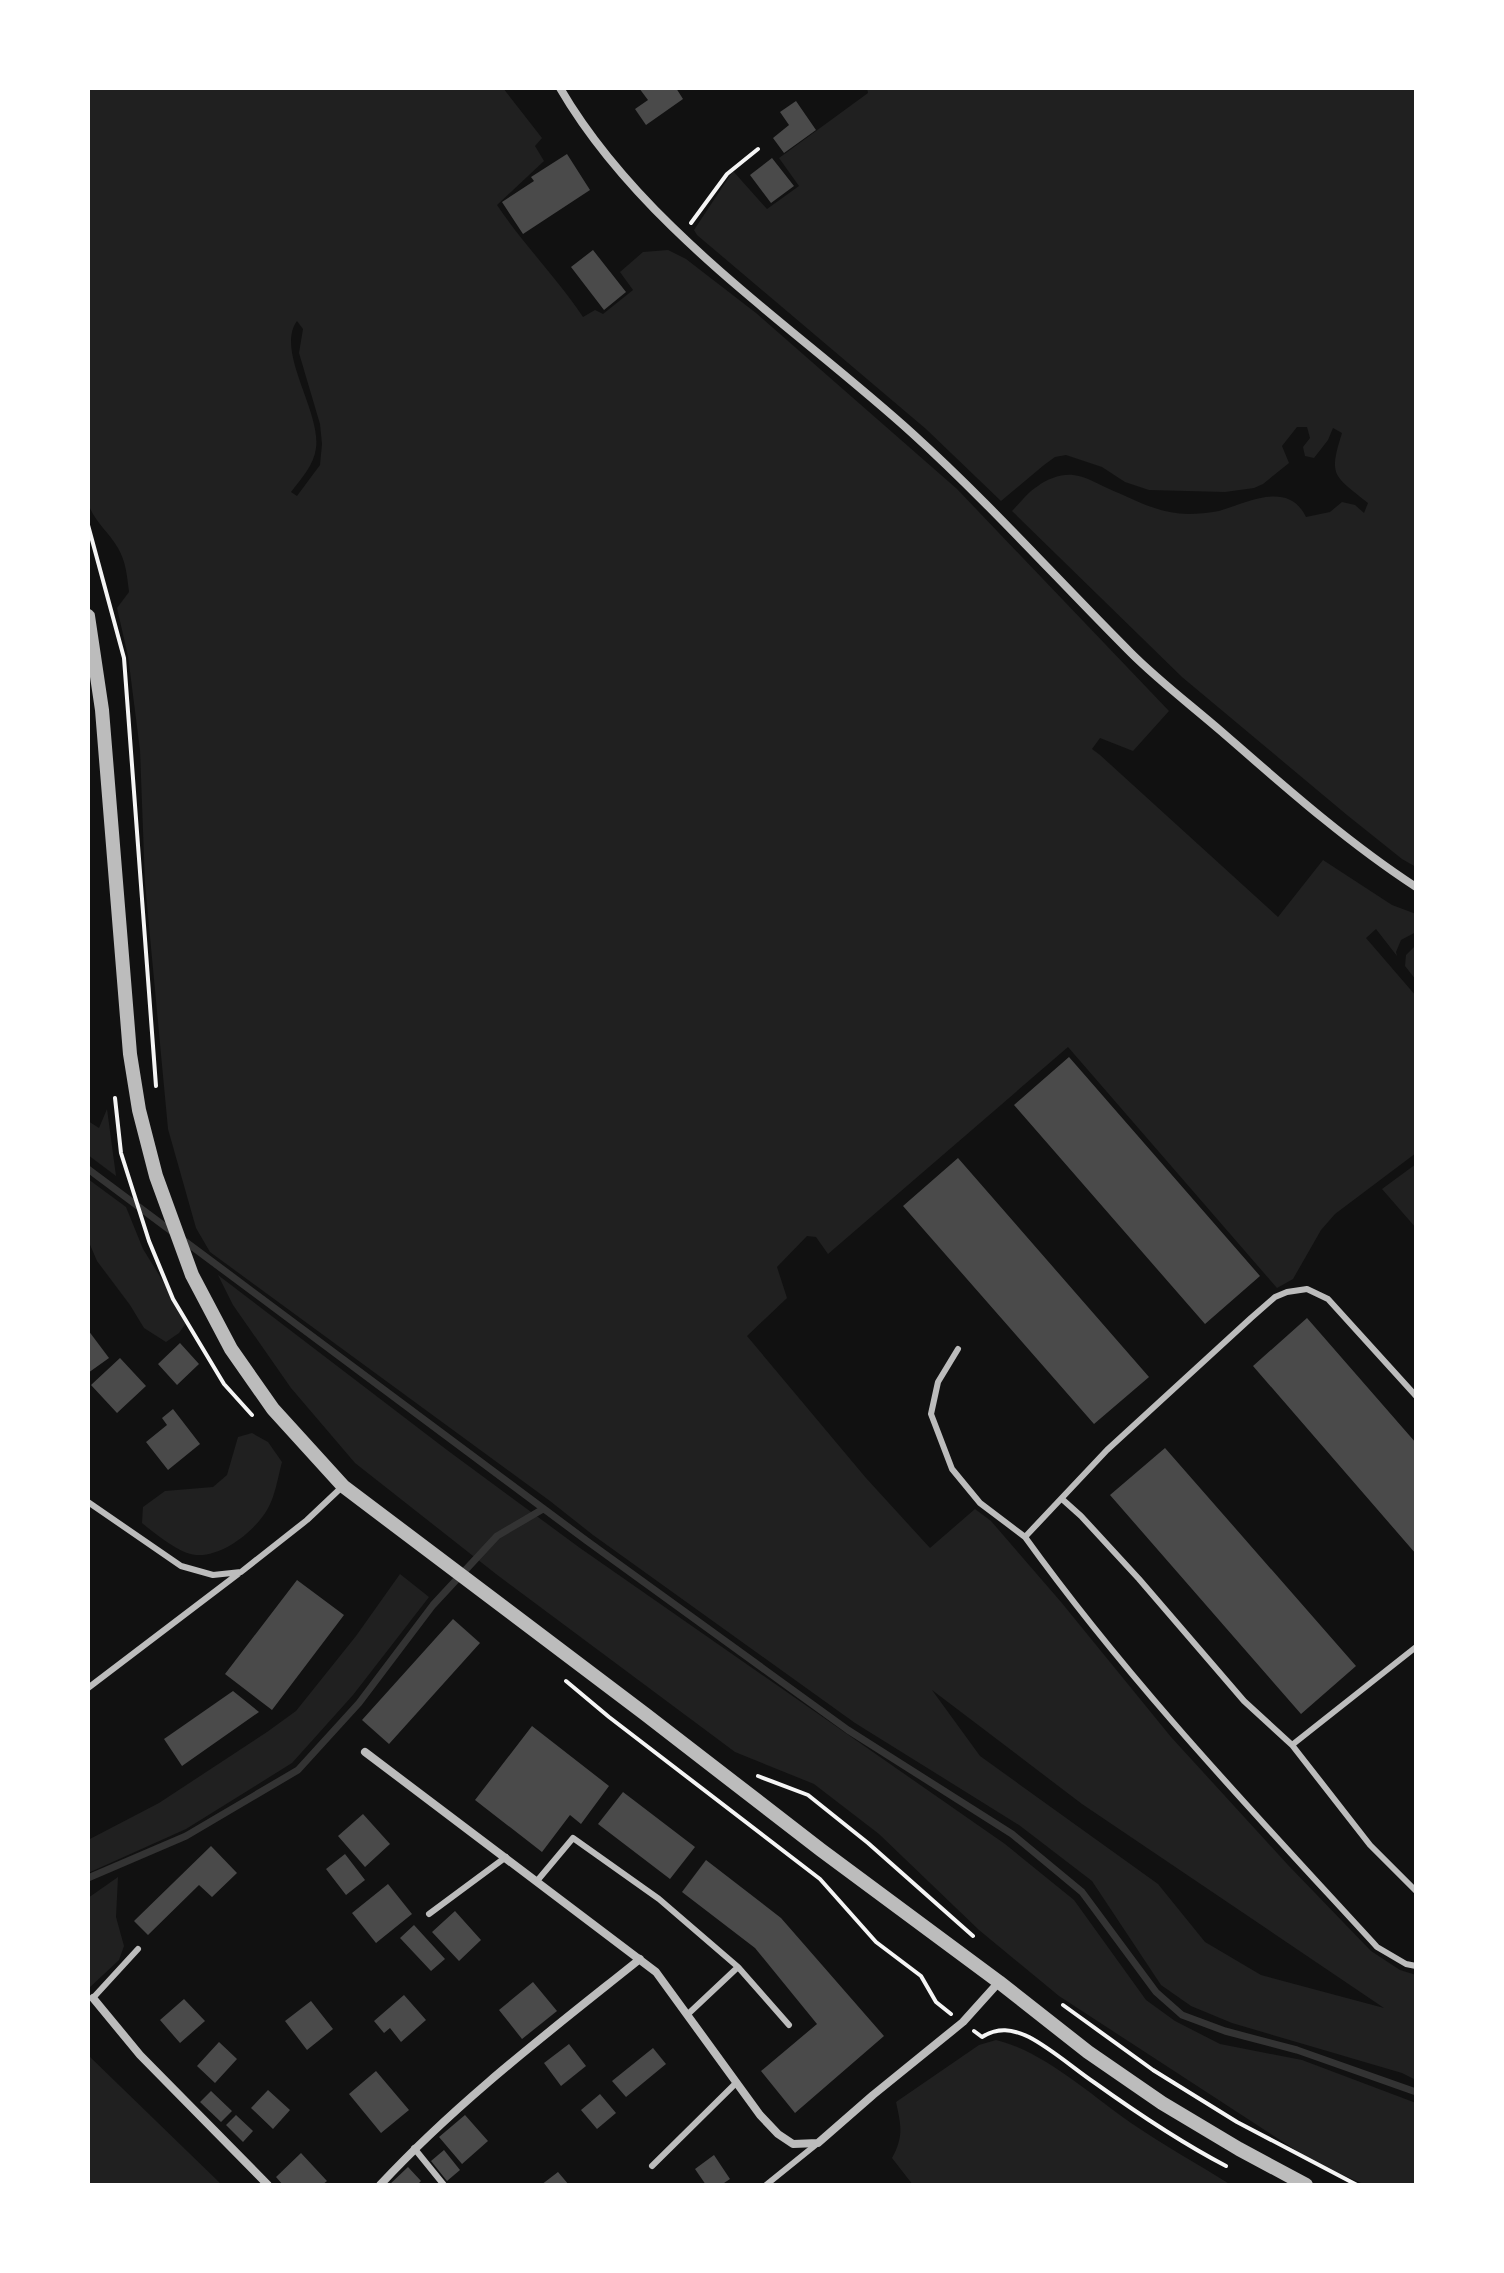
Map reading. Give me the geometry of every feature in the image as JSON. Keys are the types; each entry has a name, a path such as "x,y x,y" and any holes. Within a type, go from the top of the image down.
{"street":[{"path":"560,88 603,150 635,189 709,261 914,434 1041,559 1132,655 1265,770 1381,864 1416,887"},
{"path":"88,616 102,710 130,1054 139,1110 156,1176 192,1275 231,1349 273,1409 343,1486 1088,2052 1162,2103 1306,2185"},
{"path":"365,1752 656,1972 760,2115 793,2144 818,2143 963,2022 999,1982"},
{"path":"380,2185 414,2148 503,2069 640,1959"},
{"path":"93,1998 140,2055 268,2185"}],"lane":[{"path":"1025,1537 1107,1450 1263,1307 1287,1292 1307,1289 1328,1299 1416,1396"},
{"path":"958,1349 938,1382 931,1414 952,1469 980,1503 1025,1537 1070,1598 1187,1740 1377,1947 1406,1964 1416,1966"},
{"path":"88,1688 307,1520 343,1486"},
{"path":"1062,1499 1139,1579 1244,1701 1292,1745 1370,1845 1416,1891"},
{"path":"88,1502 181,1566 213,1575 241,1572"},
{"path":"1292,1745 1416,1647"},
{"path":"537,1881 573,1838 659,1899 738,1967 789,2025"},
{"path":"429,1914 506,1857"},
{"path":"93,1998 138,1949"},
{"path":"687,2015 738,1967"},
{"path":"652,2166 736,2083"},
{"path":"766,2185 818,2143"},
{"path":"414,2148 444,2185"}],"path":[{"path":"682,234 727,174 758,149"},
{"path":"88,525 124,658 157,1094"},
{"path":"121,1153 149,1241"},
{"path":"562,1678 820,1879 876,1942 921,1976 936,2002 982,2037 993,2030 1006,2030 1028,2037 1137,2112 1234,2170"},
{"path":"752,1773 808,1795 868,1843 980,1943"},
{"path":"1056,2000 1153,2070 1237,2122 1357,2185"}],"shaded area":[{"path":"88,88 503,88 542,138 535,146 544,161 497,205 583,317 595,310 603,314 633,290 620,272 643,252 668,250 686,259 756,313 957,489 1169,711 1133,751 1100,738 1092,749 1278,917 1323,860 1392,905 1416,914 1416,932 1401,940 1397,956 1376,929 1366,938 1416,996 1416,1153 1335,1214 1321,1230 1293,1279 1277,1288 1068,1047 828,1254 816,1237 807,1236 777,1267 787,1298 747,1336 866,1478 930,1548 975,1509 991,1521 1171,1737 1288,1865 1371,1951 1400,1970 1416,1975 1416,2080 1402,2073 1232,2023 1191,2006 1161,1985 1092,1881 1019,1825 855,1723 593,1535 210,1252 196,1228 168,1129 145,883 140,750 128,656 117,608 129,592 127,575 118,548 88,504","holes":["297,321 303,329 299,353 320,424 322,444 320,465 297,496 291,492 310,466 316,448 316,433 291,348","932,1690 1082,1804 1384,2008 1261,1975 1205,1942 1158,1884 980,1756"]},
{"path":"867,88 1416,88 1416,867 1347,815 1182,677 1012,511 1042,483 1068,475 1086,478 1146,505 1177,513 1215,512 1266,497 1278,497 1289,499 1306,517 1330,512 1342,502 1355,505 1364,513 1368,503 1341,480 1335,467 1342,433 1333,428 1314,458 1305,456 1303,447 1310,438 1307,427 1297,427 1282,446 1289,463 1254,488 1225,492 1149,490 1125,482 1102,467 1066,455 1055,457 1001,501 926,429 697,235 694,230 733,171 767,209 799,186 779,158 868,93"},
{"path":"1416,945 1416,980 1405,966 1406,955"},
{"path":"107,1109 116,1176 88,1155 88,1121 99,1128"},
{"path":"1416,1164 1416,1228 1382,1189"},
{"path":"88,1179 126,1207 143,1249 179,1307 186,1323 179,1333 166,1342 144,1328 97,1261 88,1240"},
{"path":"218,1275 580,1548 1005,1844 1074,1900 1146,2000 1175,2021 1220,2044 1302,2060 1416,2103 1416,2185 1366,2185 1317,2164 1059,1996 979,1930 879,1834 814,1784 735,1752 496,1574 355,1463 291,1388 233,1305"},
{"path":"252,1433 268,1442 282,1462 270,1505 246,1534 216,1552 196,1555 175,1547 142,1523 143,1507 165,1491 213,1487 227,1475 238,1437"},
{"path":"400,1574 429,1597 353,1695 292,1763 186,1829 88,1873 88,1840 159,1803 296,1711 356,1636"},
{"path":"118,1877 116,1917 124,1946 119,1960 88,1989 88,1898"},
{"path":"996,2040 1049,2064 1143,2131 1231,2185 913,2185 892,2158 900,2130 896,2102 979,2045"},
{"path":"88,2055 222,2185 88,2185"}],"building":[{"path":"639,88 676,88 683,99 646,125 635,109 648,100"},
{"path":"796,101 816,130 784,153 773,138 789,125 780,112"},
{"path":"567,154 590,190 523,234 502,202 534,181 531,177"},
{"path":"772,158 794,186 771,203 750,175"},
{"path":"593,250 626,292 604,310 571,267"},
{"path":"1069,1057 1260,1276 1205,1324 1014,1105"},
{"path":"958,1158 1149,1377 1094,1424 903,1206"},
{"path":"1307,1318 1416,1443 1416,1554 1253,1366"},
{"path":"88,1330 109,1358 88,1373"},
{"path":"180,1343 199,1364 177,1385 158,1364"},
{"path":"120,1358 146,1386 117,1413 91,1385"},
{"path":"173,1409 200,1444 168,1470 146,1442 167,1425 162,1418"},
{"path":"1165,1448 1356,1666 1301,1714 1110,1495"},
{"path":"297,1580 344,1615 272,1710 225,1674"},
{"path":"453,1619 480,1643 389,1744 362,1720"},
{"path":"233,1691 259,1712 182,1766 164,1739"},
{"path":"532,1726 609,1786 581,1824 570,1815 542,1852 475,1800"},
{"path":"623,1792 695,1847 670,1879 598,1824"},
{"path":"363,1814 390,1844 365,1867 338,1836"},
{"path":"211,1846 237,1873 212,1897 199,1885 148,1935 134,1921"},
{"path":"345,1854 365,1880 346,1895 326,1869"},
{"path":"706,1860 781,1918 884,2036 795,2113 761,2071 817,2024 755,1948 682,1892"},
{"path":"388,1884 412,1914 376,1943 352,1913"},
{"path":"455,1911 481,1940 459,1961 432,1932"},
{"path":"414,1925 445,1959 431,1971 400,1938"},
{"path":"533,1982 557,2011 522,2039 499,2010"},
{"path":"404,1995 426,2020 401,2042 390,2028 384,2033 374,2021"},
{"path":"184,1999 205,2021 180,2043 160,2020"},
{"path":"311,2001 333,2029 307,2050 285,2021"},
{"path":"219,2042 237,2059 215,2083 197,2066"},
{"path":"569,2044 586,2066 561,2086 544,2063"},
{"path":"653,2048 666,2064 626,2097 612,2081"},
{"path":"376,2071 409,2110 381,2133 349,2094"},
{"path":"268,2090 290,2110 273,2129 251,2108"},
{"path":"211,2091 232,2111 221,2122 200,2102"},
{"path":"600,2094 616,2113 597,2129 581,2110"},
{"path":"236,2115 253,2131 243,2142 226,2125"},
{"path":"465,2115 488,2141 462,2164 439,2137"},
{"path":"444,2150 460,2170 447,2181 431,2161"},
{"path":"301,2153 327,2181 322,2185 283,2185 276,2177"},
{"path":"714,2155 730,2179 721,2185 706,2185 695,2169"},
{"path":"408,2167 421,2181 417,2185 389,2185"},
{"path":"558,2172 569,2185 541,2185"}],"waterway":[{"path":"88,1169 587,1541 848,1730 1012,1834 1082,1892 1156,1992 1182,2015 1225,2031 1297,2050 1416,2092"},
{"path":"88,1878 186,1836 298,1770 359,1703 433,1605 497,1536 543,1509"}]}
